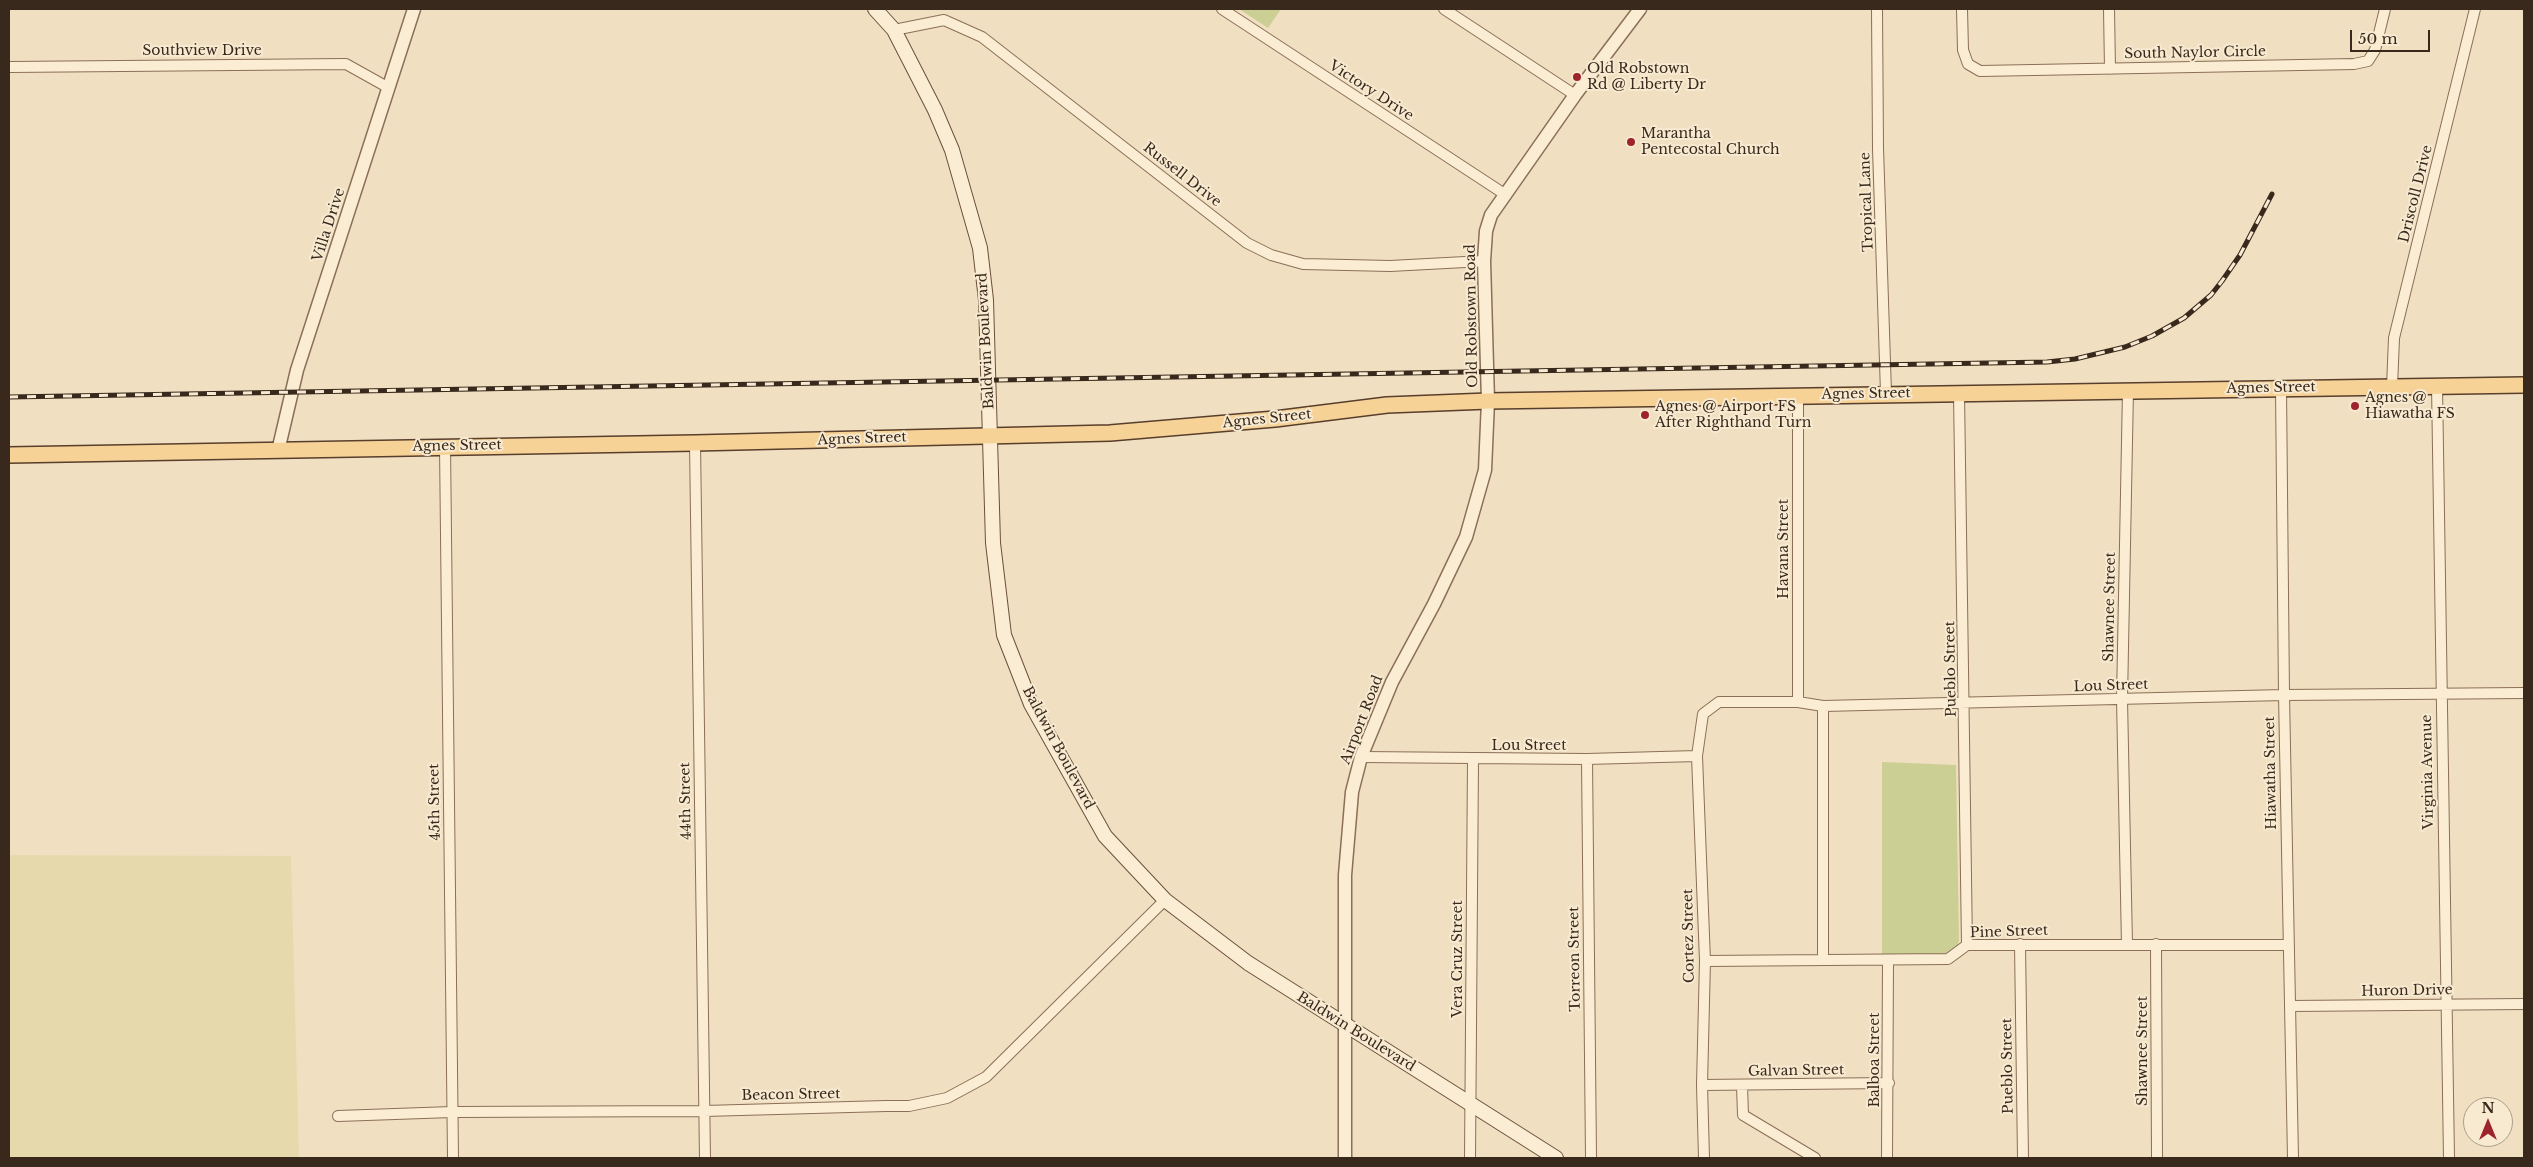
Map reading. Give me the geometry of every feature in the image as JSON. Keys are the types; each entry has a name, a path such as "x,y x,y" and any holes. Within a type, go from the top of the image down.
{"main road":[{"name":"Baldwin Boulevard","path":"875,9 894,30 935,110 952,150 980,248 986,300 993,542 1004,635 1031,704 1105,836 1165,900 1248,963 1556,1158"},
{"name":"Agnes Street","path":"9,455 695,443 1110,433 1275,419 1387,405 1488,402 2524,385"}],"street":[{"name":"Villa Drive","path":"278,451 297,370 414,9"},
{"name":"Victory Drive","path":"1222,9 1506,195"},
{"path":"1444,9 1575,95"},
{"name":"Old Robstown Road","path":"1488,402 1484,261 1486,231 1491,215 1575,95 1640,9"},
{"name":"Tropical Lane","path":"1877,9 1878,148 1886,394"},
{"name":"South Naylor Circle","path":"1962,9 1963,50 1968,64 1980,71 2354,64 2368,61 2375,50 2385,9"},
{"path":"2109,9 2110,69"},
{"name":"Driscoll Drive","path":"2392,387 2394,338 2475,9"},
{"name":"Russell Drive","path":"894,30 944,20 982,37 1247,243 1271,255 1302,264 1390,266 1484,261"},
{"name":"Southview Drive","path":"9,67 346,64 389,88"},
{"name":"Virginia Avenue","path":"2437,385 2440,695 2449,1158"},
{"name":"Hiawatha Street","path":"2281,388 2284,695 2293,1158"},
{"name":"Shawnee Street","path":"2127,945 2122,699 2128,390"},
{"name":"Pueblo Street","path":"1959,393 1967,945"},
{"name":"Havana Street","path":"1798,396 1798,702"},
{"name":"Airport Road","path":"1345,1158 1344,875 1352,792 1361,757 1392,682 1434,604 1466,537 1485,470 1488,402"},
{"name":"44th Street","path":"695,443 705,1158"},
{"name":"45th Street","path":"445,446 453,1158"},
{"name":"Lou Street","path":"1703,714 1719,702 1798,702 1822,706 2284,695 2524,693"},
{"path":"1822,706 1823,960"},
{"name":"Cortez Street","path":"1703,714 1697,756 1705,961 1702,1085 1704,1158"},
{"name":"Lou Street","path":"1361,757 1473,760 1697,756"},
{"name":"Torreon Street","path":"1587,759 1591,1158"},
{"name":"Vera Cruz Street","path":"1470,1158 1473,760"},
{"name":"Beacon Street","path":"338,1116 452,1112 704,1111 909,1106 947,1098 986,1077 1165,900"},
{"name":"Pueblo Street","path":"2020,944 2023,1158"},
{"name":"Shawnee Street","path":"2156,944 2158,1158"},
{"name":"Pine Street","path":"1705,961 1888,961 1948,959 1967,945 2288,945"},
{"name":"Balboa Street","path":"1888,961 1888,1158"},
{"name":"Huron Drive","path":"2290,1006 2524,1004"},
{"name":"Galvan Street","path":"1702,1085 1889,1083"},
{"path":"1742,1085 1743,1115 1815,1158"}],"shaded area":[{"path":"9,855 291,856 299,1158 9,1158"}],"green space":[{"path":"1239,9 1281,9 1268,28"},
{"path":"1882,762 1956,765 1959,941 1958,945 1950,953 1943,955 1882,955"}],"railway":[{"path":"9,397 2047,362 2075,359 2125,347 2152,336 2184,318 2211,295 2222,281 2240,255 2272,194"}],"place":[{"name":"Old Robstown Rd @ Liberty Dr","path":"1577,77"},
{"name":"Marantha Pentecostal Church","path":"1631,142"},
{"name":"Agnes @ Hiawatha FS","path":"2355,406"},
{"name":"Agnes @ Airport FS After Righthand Turn","path":"1645,415"}]}
